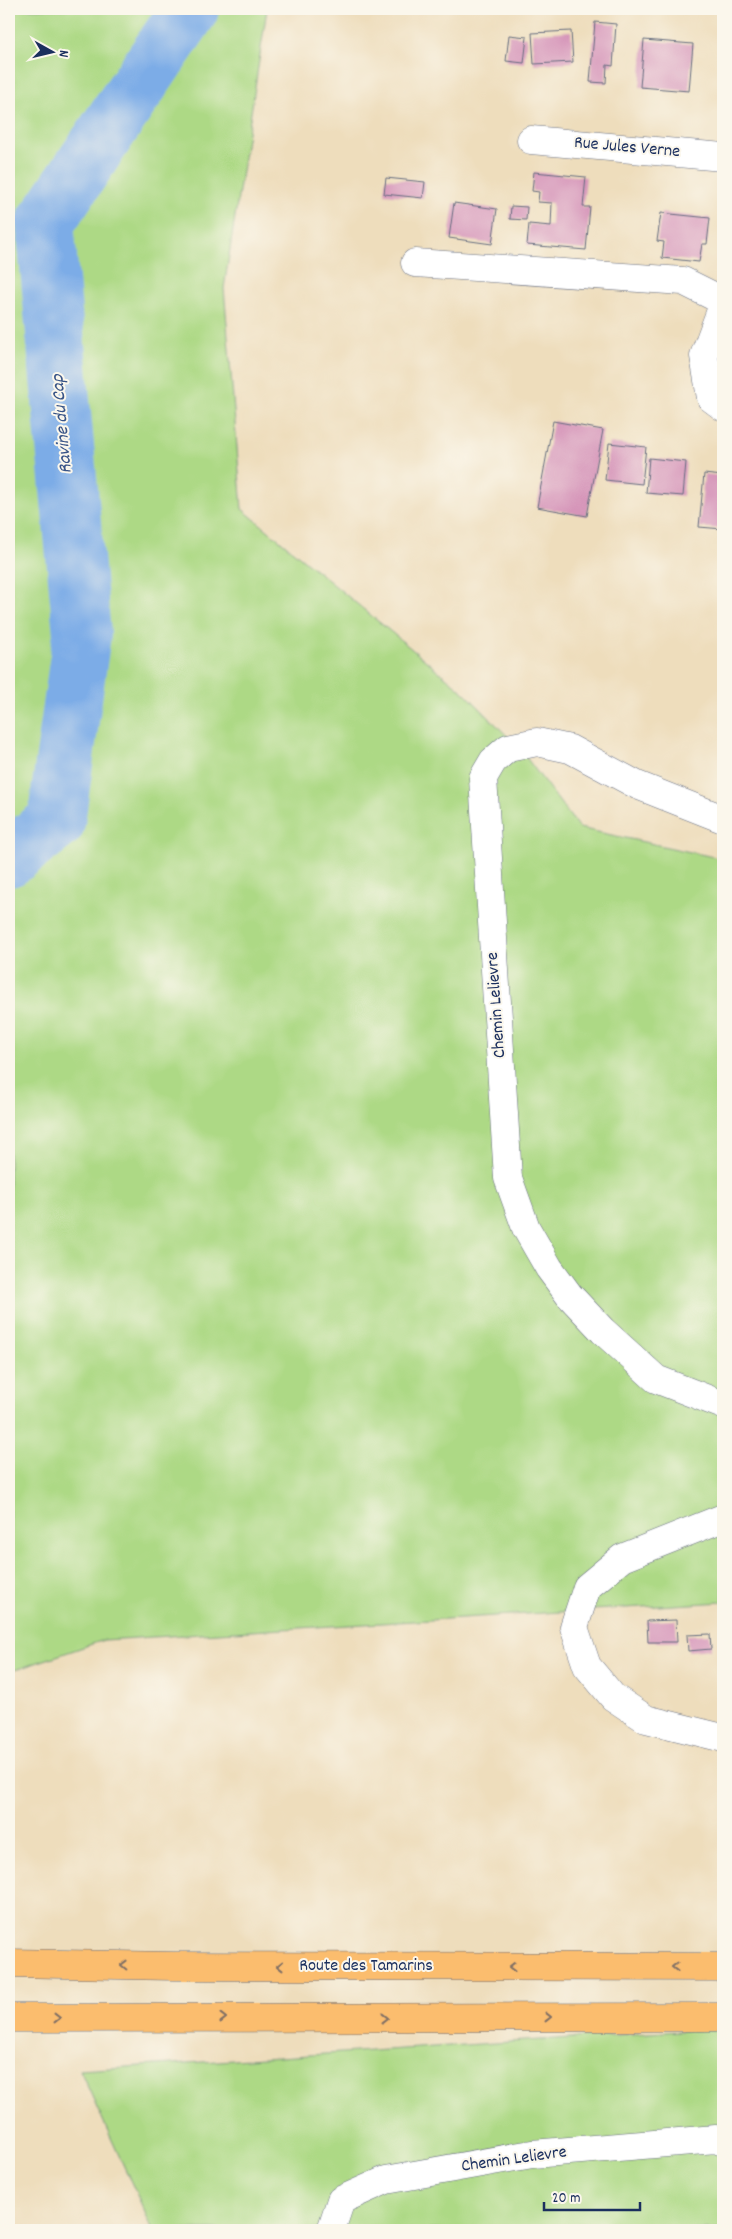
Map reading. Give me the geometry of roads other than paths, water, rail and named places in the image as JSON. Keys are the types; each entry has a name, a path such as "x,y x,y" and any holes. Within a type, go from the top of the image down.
{"highway":[{"name":"Route des Tamarins","path":"9,1963 173,1966 723,1967"},
{"path":"9,2018 723,2017"}],"street":[{"name":"Rue Jules Verne","path":"531,140 723,157"},
{"path":"415,263 683,281 723,301"},
{"path":"723,305 704,356 711,398 723,407"},
{"name":"Chemin Lelievre","path":"723,819 637,785 570,749 537,742 508,748 494,761 483,778 508,1178 526,1228 548,1268 570,1295 603,1331 656,1379 723,1405"},
{"path":"723,1518 622,1558 587,1588 574,1627 587,1666 613,1697 646,1719 723,1738"},
{"name":"Chemin Lelievre","path":"331,2230 341,2200 386,2180 532,2154 716,2139 723,2142"}],"waterway":[{"name":"Ravine du Cap","path":"9,858 56,822 82,634 45,223 190,9"}]}
